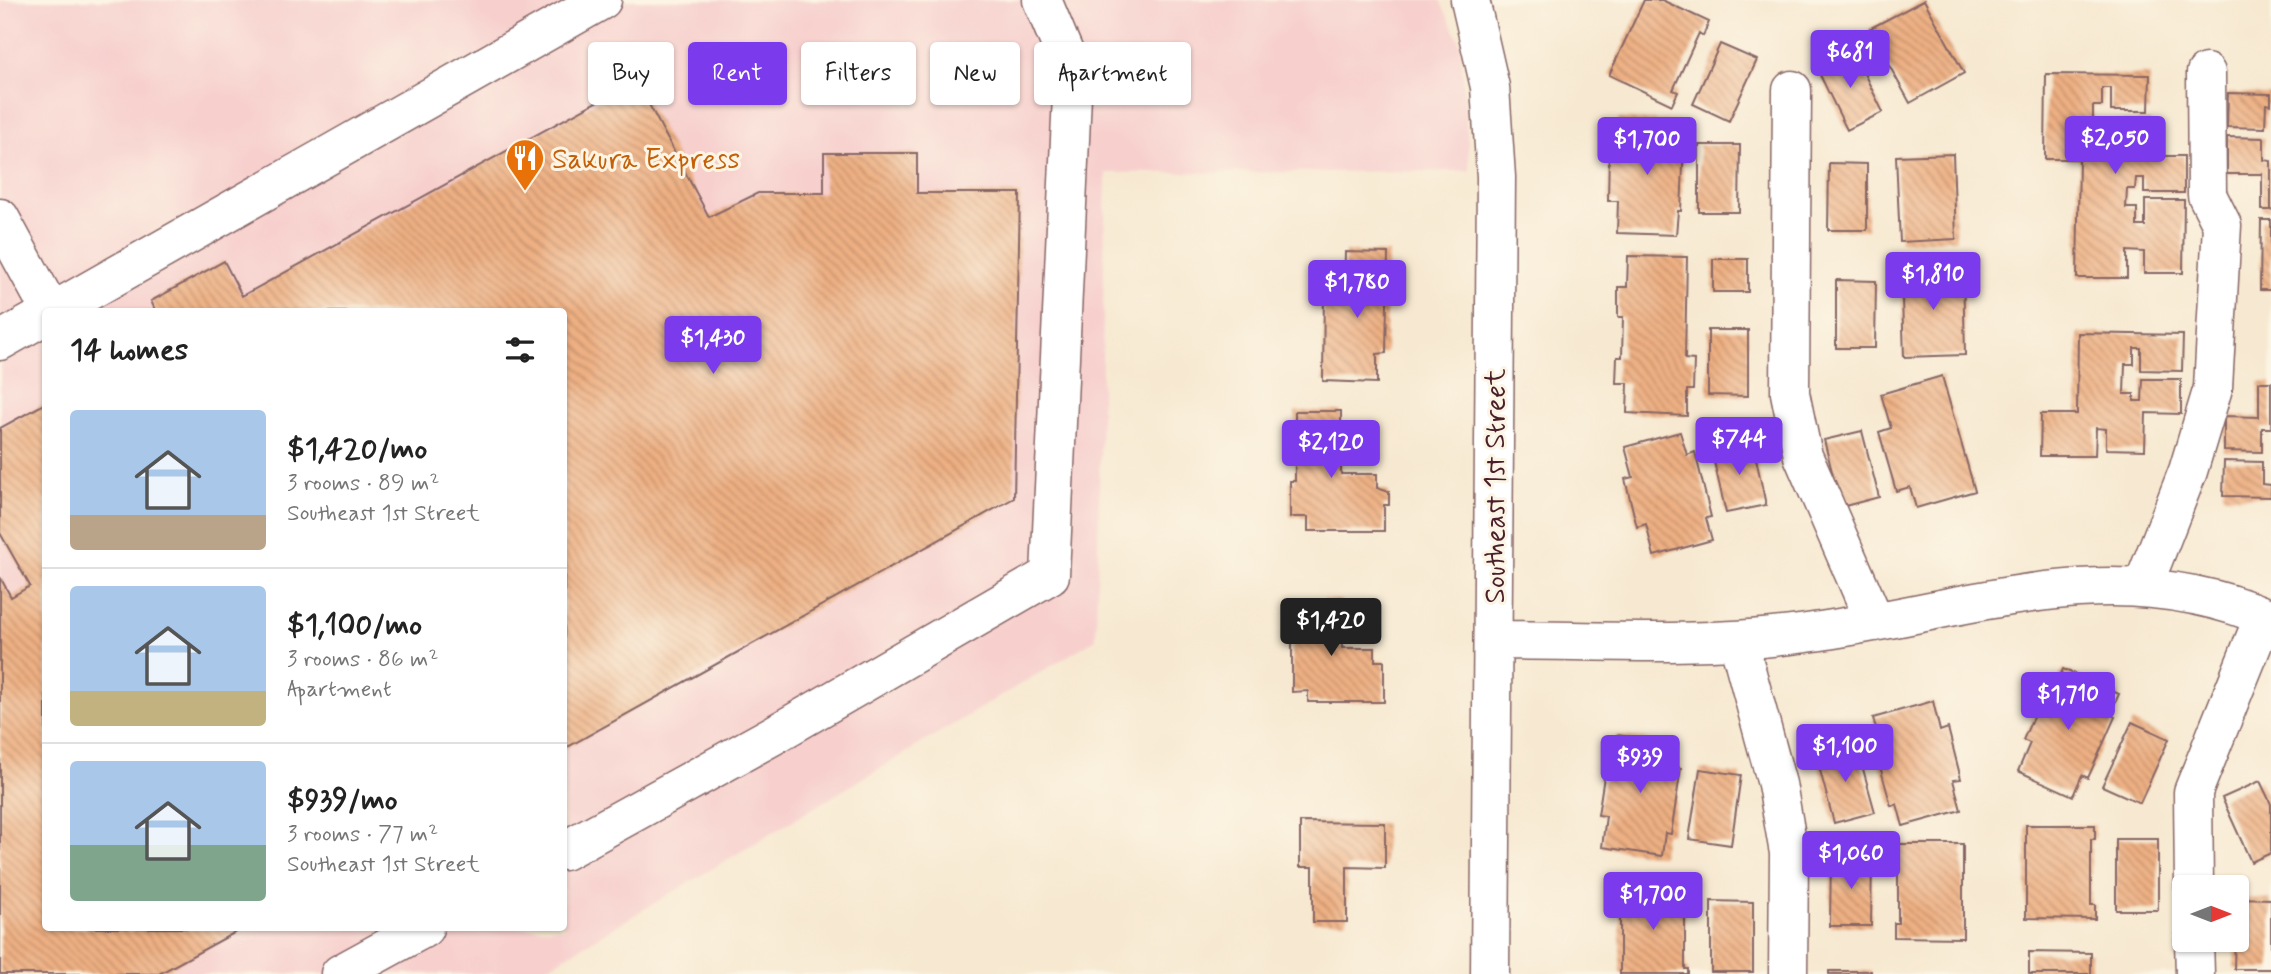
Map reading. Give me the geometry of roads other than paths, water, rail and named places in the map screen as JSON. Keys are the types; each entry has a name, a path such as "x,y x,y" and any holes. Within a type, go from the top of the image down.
{"street":[{"path":"59,308 602,0"},
{"path":"567,849 784,729 1050,575 1073,74 1041,0"},
{"name":"Southeast 1st Street","path":"1470,0 1483,47 1494,134 1490,974"},
{"path":"2143,586 2188,471 2213,388 2222,225 2207,195 2206,73"},
{"path":"1792,90 1790,393 1802,456 1875,622"},
{"path":"0,218 50,308"},
{"path":"0,341 42,317"},
{"path":"1493,639 1738,640 1875,622 2064,587 2143,586 2201,595 2268,618 2193,792 2194,875"},
{"path":"1738,640 1777,784 1788,853 1788,974"},
{"path":"340,974 419,931"},
{"path":"2194,952 2195,974"}],"place":[{"name":"Sakura Express","path":"525,192"}]}
